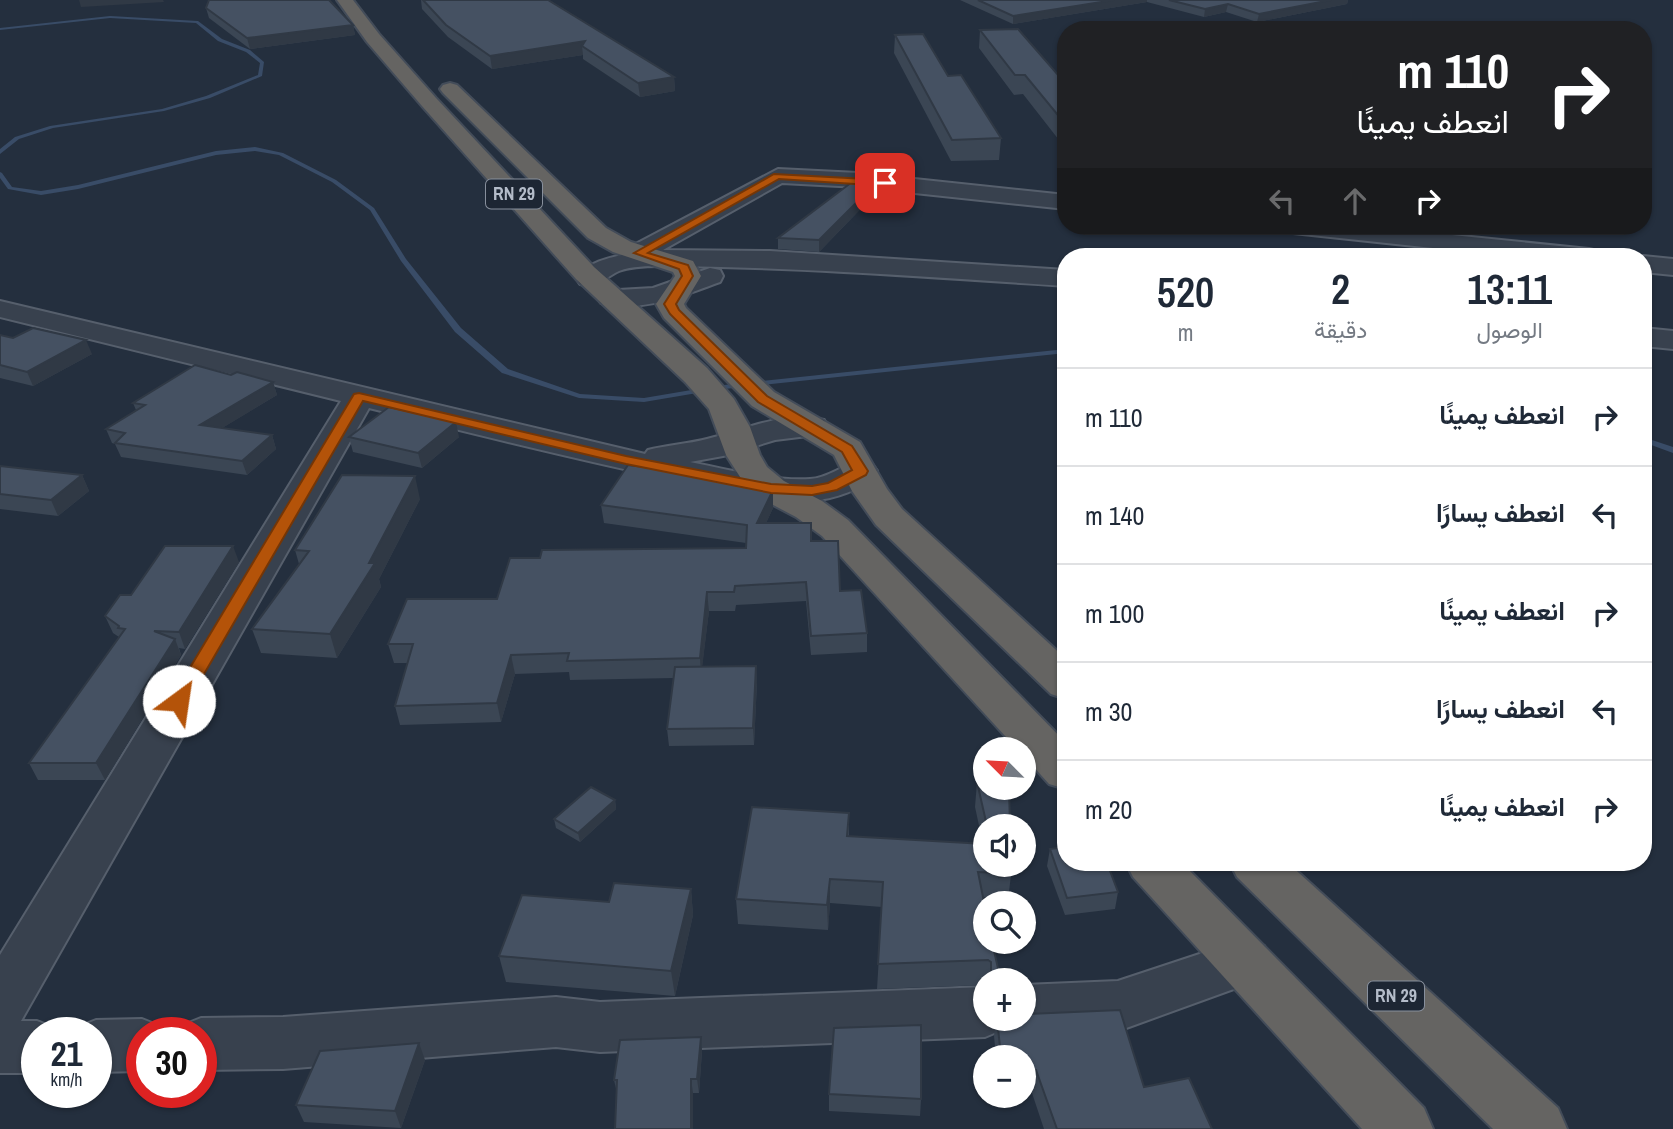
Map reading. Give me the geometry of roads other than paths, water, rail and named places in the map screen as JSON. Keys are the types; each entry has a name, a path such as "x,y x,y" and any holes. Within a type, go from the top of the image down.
{"highway":[{"name":"RN 29","path":"345,0 373,38 421,93 590,278 696,376 723,406 747,464 771,489 809,509 835,528 1057,762"},
{"name":"RN 29","path":"368,0 418,58 597,233 649,256 684,267 688,276 670,304 674,312 763,399 848,449 870,491 889,517 1057,676"},
{"path":"1159,871 1402,1129"},
{"name":"RN 29","path":"1263,871 1536,1129"}],"street":[{"path":"649,256 778,176 858,180 1057,201"},
{"path":"1379,235 1503,248"},
{"path":"590,278 602,268 649,256 770,259 1057,277"},
{"path":"1652,265 1673,267"},
{"path":"611,297 641,298 682,288 713,275 754,270 1057,291"},
{"path":"0,334 14,312 626,460 771,489 812,490 832,486 860,471"},
{"path":"1652,320 1673,321"},
{"path":"1652,338 1673,340"},
{"path":"0,1005 359,397"},
{"path":"626,460 693,452 772,430 812,427"},
{"path":"1036,1009 1118,1006 1245,962"},
{"path":"217,1044 283,1043 555,1022 600,1027 973,1012"},
{"path":"0,1048 21,1047"}],"waterway":[{"path":"0,29 110,17 197,22 220,40 248,51 262,63 260,76 208,97 162,110 52,127 17,138 0,152"},
{"path":"0,174 10,188 41,193 78,187 216,153 255,149 281,154 334,181 372,209 403,260 458,330 505,371 579,396 644,400 715,388 1057,352"},
{"path":"1652,442 1673,450"}]}
